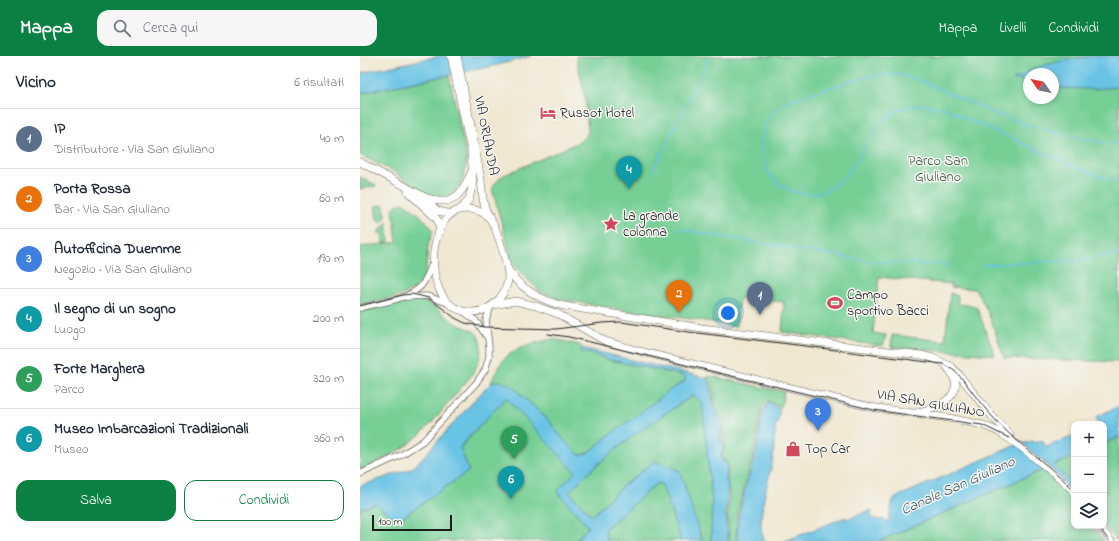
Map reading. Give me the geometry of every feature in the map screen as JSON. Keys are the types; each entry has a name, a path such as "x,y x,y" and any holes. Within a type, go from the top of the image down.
{"main road":[{"name":"VIA ORLANDA","path":"451,56 459,81 481,180 484,207 491,220"},
{"name":"VIA ORLANDA","path":"457,56 459,81 470,145 473,180 471,194 467,203 458,210"},
{"path":"360,162 427,199 438,201 452,199 457,196 463,189 472,171"},
{"path":"398,184 436,218 440,232"},
{"path":"416,193 438,211 451,214"},
{"path":"458,210 476,210 487,215 491,220 498,236 507,267 507,285 502,295 492,306 476,311 462,310 449,303 439,289 434,275 434,247 447,219 451,214 458,210"},
{"name":"VIA SAN GIULIANO","path":"507,267 514,278 526,288 550,302 564,306 702,328 921,355 938,360 955,370 991,415 1019,445"},
{"name":"VIA SAN GIULIANO","path":"492,306 511,302 524,302 558,314 605,341 639,351 843,401 978,424 999,432 1019,445"},
{"path":"910,412 938,406 947,401 954,392 956,383 954,376 938,360"},
{"path":"1019,445 1071,489"},
{"path":"1102,529 1111,541"}],"street":[{"path":"399,298 422,285 433,261"},
{"path":"360,308 399,298 427,296 449,303"},
{"path":"360,474 401,455 416,446 429,435 482,375 488,361 489,344 486,320 492,306"},
{"path":"462,310 476,321 484,332 489,344"}],"green space":[{"name":"Parco San Giuliano","path":"576,56 1119,56 1119,362 1004,358 988,314 975,289 951,287 951,284 879,277 873,333 886,335 883,346 782,332 784,302 739,299 736,327 559,299 538,290 518,270 512,260 492,189 502,176 581,141 588,132 585,97"},
{"path":"449,75 466,153 466,167 460,185 453,194 442,198 425,194 394,172 360,155 360,93"},
{"path":"360,177 376,185 376,186 360,189"},
{"path":"404,203 423,218 432,230 426,270 423,279 416,288 407,293 394,298 360,305 360,247 397,242 393,209 396,205"},
{"path":"383,205 386,217 381,223 377,219 375,206"},
{"path":"387,222 389,242 383,243 382,232 378,233"},
{"path":"950,293 958,296 958,304 977,308 995,355 891,347 892,335 945,341"},
{"path":"411,300 418,300 430,304 455,323 476,333 479,337 481,345 479,360 476,368 468,380 423,432 399,450 360,470 360,311"},
{"path":"554,339 580,345 582,352 594,354 606,359 682,375 685,377 685,381 607,437 591,451 579,455 562,438 549,421 516,389 496,381 491,383 506,357 525,346"},
{"path":"710,376 784,392 781,407 768,401 762,407 755,448 737,515 736,541 729,541 727,510 730,500 727,481 728,464 723,460 722,456 725,446 722,435 722,418 714,407 712,386 710,380 706,378"},
{"path":"694,395 702,402 712,501 711,541 702,541 693,513 655,461 625,484 592,516 569,492 585,475 637,432"},
{"path":"506,397 576,473 558,491 588,527 575,541 360,541 360,509 375,503 460,448"},
{"path":"1119,437 1119,541 1117,541 1107,529 1107,443"},
{"path":"1071,458 1071,483 1054,465"},
{"path":"1042,470 1071,498 1071,529 1094,529 1104,541 879,541"},
{"path":"659,483 662,485 681,541 607,541 606,528"}],"water":[{"path":"440,56 532,56 494,66 360,93 360,73"},
{"path":"1093,56 1119,56 1119,87 1094,89 1059,88 1059,68 1037,68 1066,60"},
{"path":"1023,76 1023,83 1022,80 1014,80 1014,78"},
{"path":"582,348 706,378 709,381 713,408 720,418 720,436 724,448 721,459 727,464 726,481 728,485 728,500 725,512 728,541 711,541 712,501 702,403 694,395 628,440 597,465 569,492 592,516 625,484 655,461 680,471 702,541 681,541 662,485 659,483 606,528 607,541 575,541 588,527 557,491 575,472 506,398 460,447 469,471 397,521 375,503 360,509 360,486 415,466 480,394 491,383 496,381 501,381 512,386 549,421 562,438 579,455 591,451 607,437 667,392 685,381 685,377 682,375 606,359 594,354 581,352"},
{"path":"770,403 780,409 777,424 775,426 773,458 761,516 762,535 766,541 737,541 738,519 756,452 763,411 766,405"},
{"path":"1119,406 1119,437 1107,443 1107,421 1098,421 1096,417"},
{"name":"Canale San Giuliano","path":"1071,437 1071,458 1054,465 1071,483 1071,498 1042,470 879,541 785,541 846,517 847,519 872,510 871,518 881,519 888,522 893,500 899,496 1014,446 1033,441 1034,443 1042,440 1046,447"}],"waterway":[{"path":"652,173 710,56"},
{"path":"1119,142 1090,140 1044,130 987,110 914,78 898,75 882,75 867,77 838,85 794,99 778,108 768,120 762,134 761,150 764,165 772,178 785,188 802,193 818,193 836,185 850,171 870,138 882,122 897,111 917,105 944,108 1080,169 1119,182"},
{"path":"678,229 876,262 949,265"},
{"path":"983,265 1080,260 1119,254"}],"tram line":[{"path":"360,306 412,294 429,298 455,318 465,323 484,327 556,329 621,322 943,364 948,366 960,376 984,407 1008,432 1071,487"},
{"path":"548,334 569,337 874,410 982,425 1009,438"},
{"path":"1100,529 1109,541"}],"place":[{"name":"Russot Hotel","path":"548,113"},
{"name":"Il segno di un sogno","path":"629,189"},
{"name":"La grande colonna","path":"611,224"},
{"name":"Campo sportivo Bacci","path":"835,303"},
{"name":"Porta Rossa","path":"679,313"},
{"name":"IP","path":"760,315"},
{"name":"Autofficina Duemme","path":"818,431"},
{"name":"Top Car","path":"793,449"},
{"name":"Forte Marghera","path":"514,459"},
{"name":"Museo Imbarcazioni Tradizionali","path":"511,499"}]}
